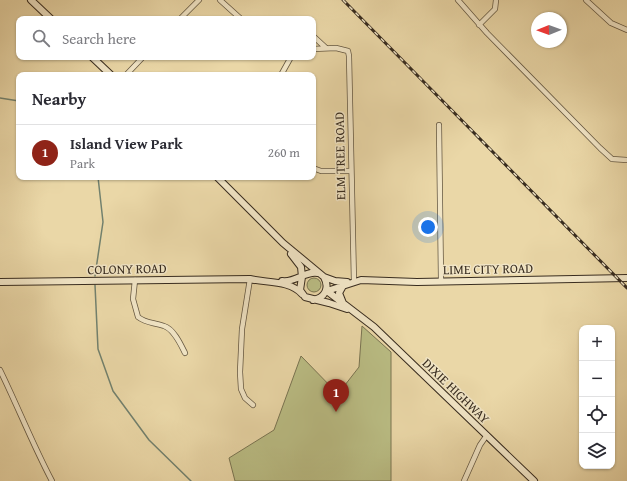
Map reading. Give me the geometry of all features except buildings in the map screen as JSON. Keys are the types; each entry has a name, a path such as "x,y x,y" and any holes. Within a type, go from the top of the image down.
{"main road":[{"path":"31,0 48,16"},
{"path":"95,60 108,72"},
{"path":"221,180 283,243 322,276 327,284 326,290 321,298 313,300"},
{"path":"283,243 300,264 302,277 299,286 302,294"},
{"path":"302,277 311,272 322,276"},
{"name":"LIME CITY ROAD","path":"322,276 335,281 352,282"},
{"name":"COLONY ROAD","path":"0,282 271,279 288,282 302,277"},
{"name":"LIME CITY ROAD","path":"326,290 361,280 405,282 441,280 627,278"},
{"name":"COLONY ROAD","path":"252,280 286,285 297,289 302,294"},
{"path":"343,303 339,293 344,284"},
{"name":"DIXIE HIGHWAY","path":"326,290 362,318 534,481"},
{"name":"DIXIE HIGHWAY","path":"302,294 313,300 335,305 351,311 362,318"}],"street":[{"path":"183,16 199,0"},
{"path":"220,0 238,16"},
{"path":"458,0 479,25 612,159 627,160"},
{"path":"479,25 495,9 496,0"},
{"path":"586,0 610,23 627,30"},
{"path":"316,39 326,48"},
{"path":"316,48 326,48"},
{"name":"ELM TREE ROAD","path":"326,48 348,51 349,56 352,282"},
{"path":"129,72 141,60"},
{"path":"283,72 289,60"},
{"path":"438,125 441,280"},
{"path":"316,169 321,171 351,171"},
{"path":"135,280 133,299 138,317 150,324 164,326 170,329 186,353"},
{"path":"252,280 242,329 240,372 241,389 245,398 253,405"},
{"path":"0,370 18,405 26,431 52,481"},
{"path":"464,481 480,444 486,435"}],"green space":[{"path":"314,278 319,280 321,285 319,290 314,292 309,290 307,285 309,280"},
{"path":"362,326 391,352 391,481 235,481 229,458 274,430 301,356 338,394 359,367"}],"waterway":[{"path":"0,98 16,101"},
{"path":"95,276 103,222 98,180"},
{"path":"95,285 98,349 113,391 149,440 191,481"}],"railway":[{"path":"343,0 627,288"}],"place":[{"name":"Island View Park","path":"336,412"}]}
